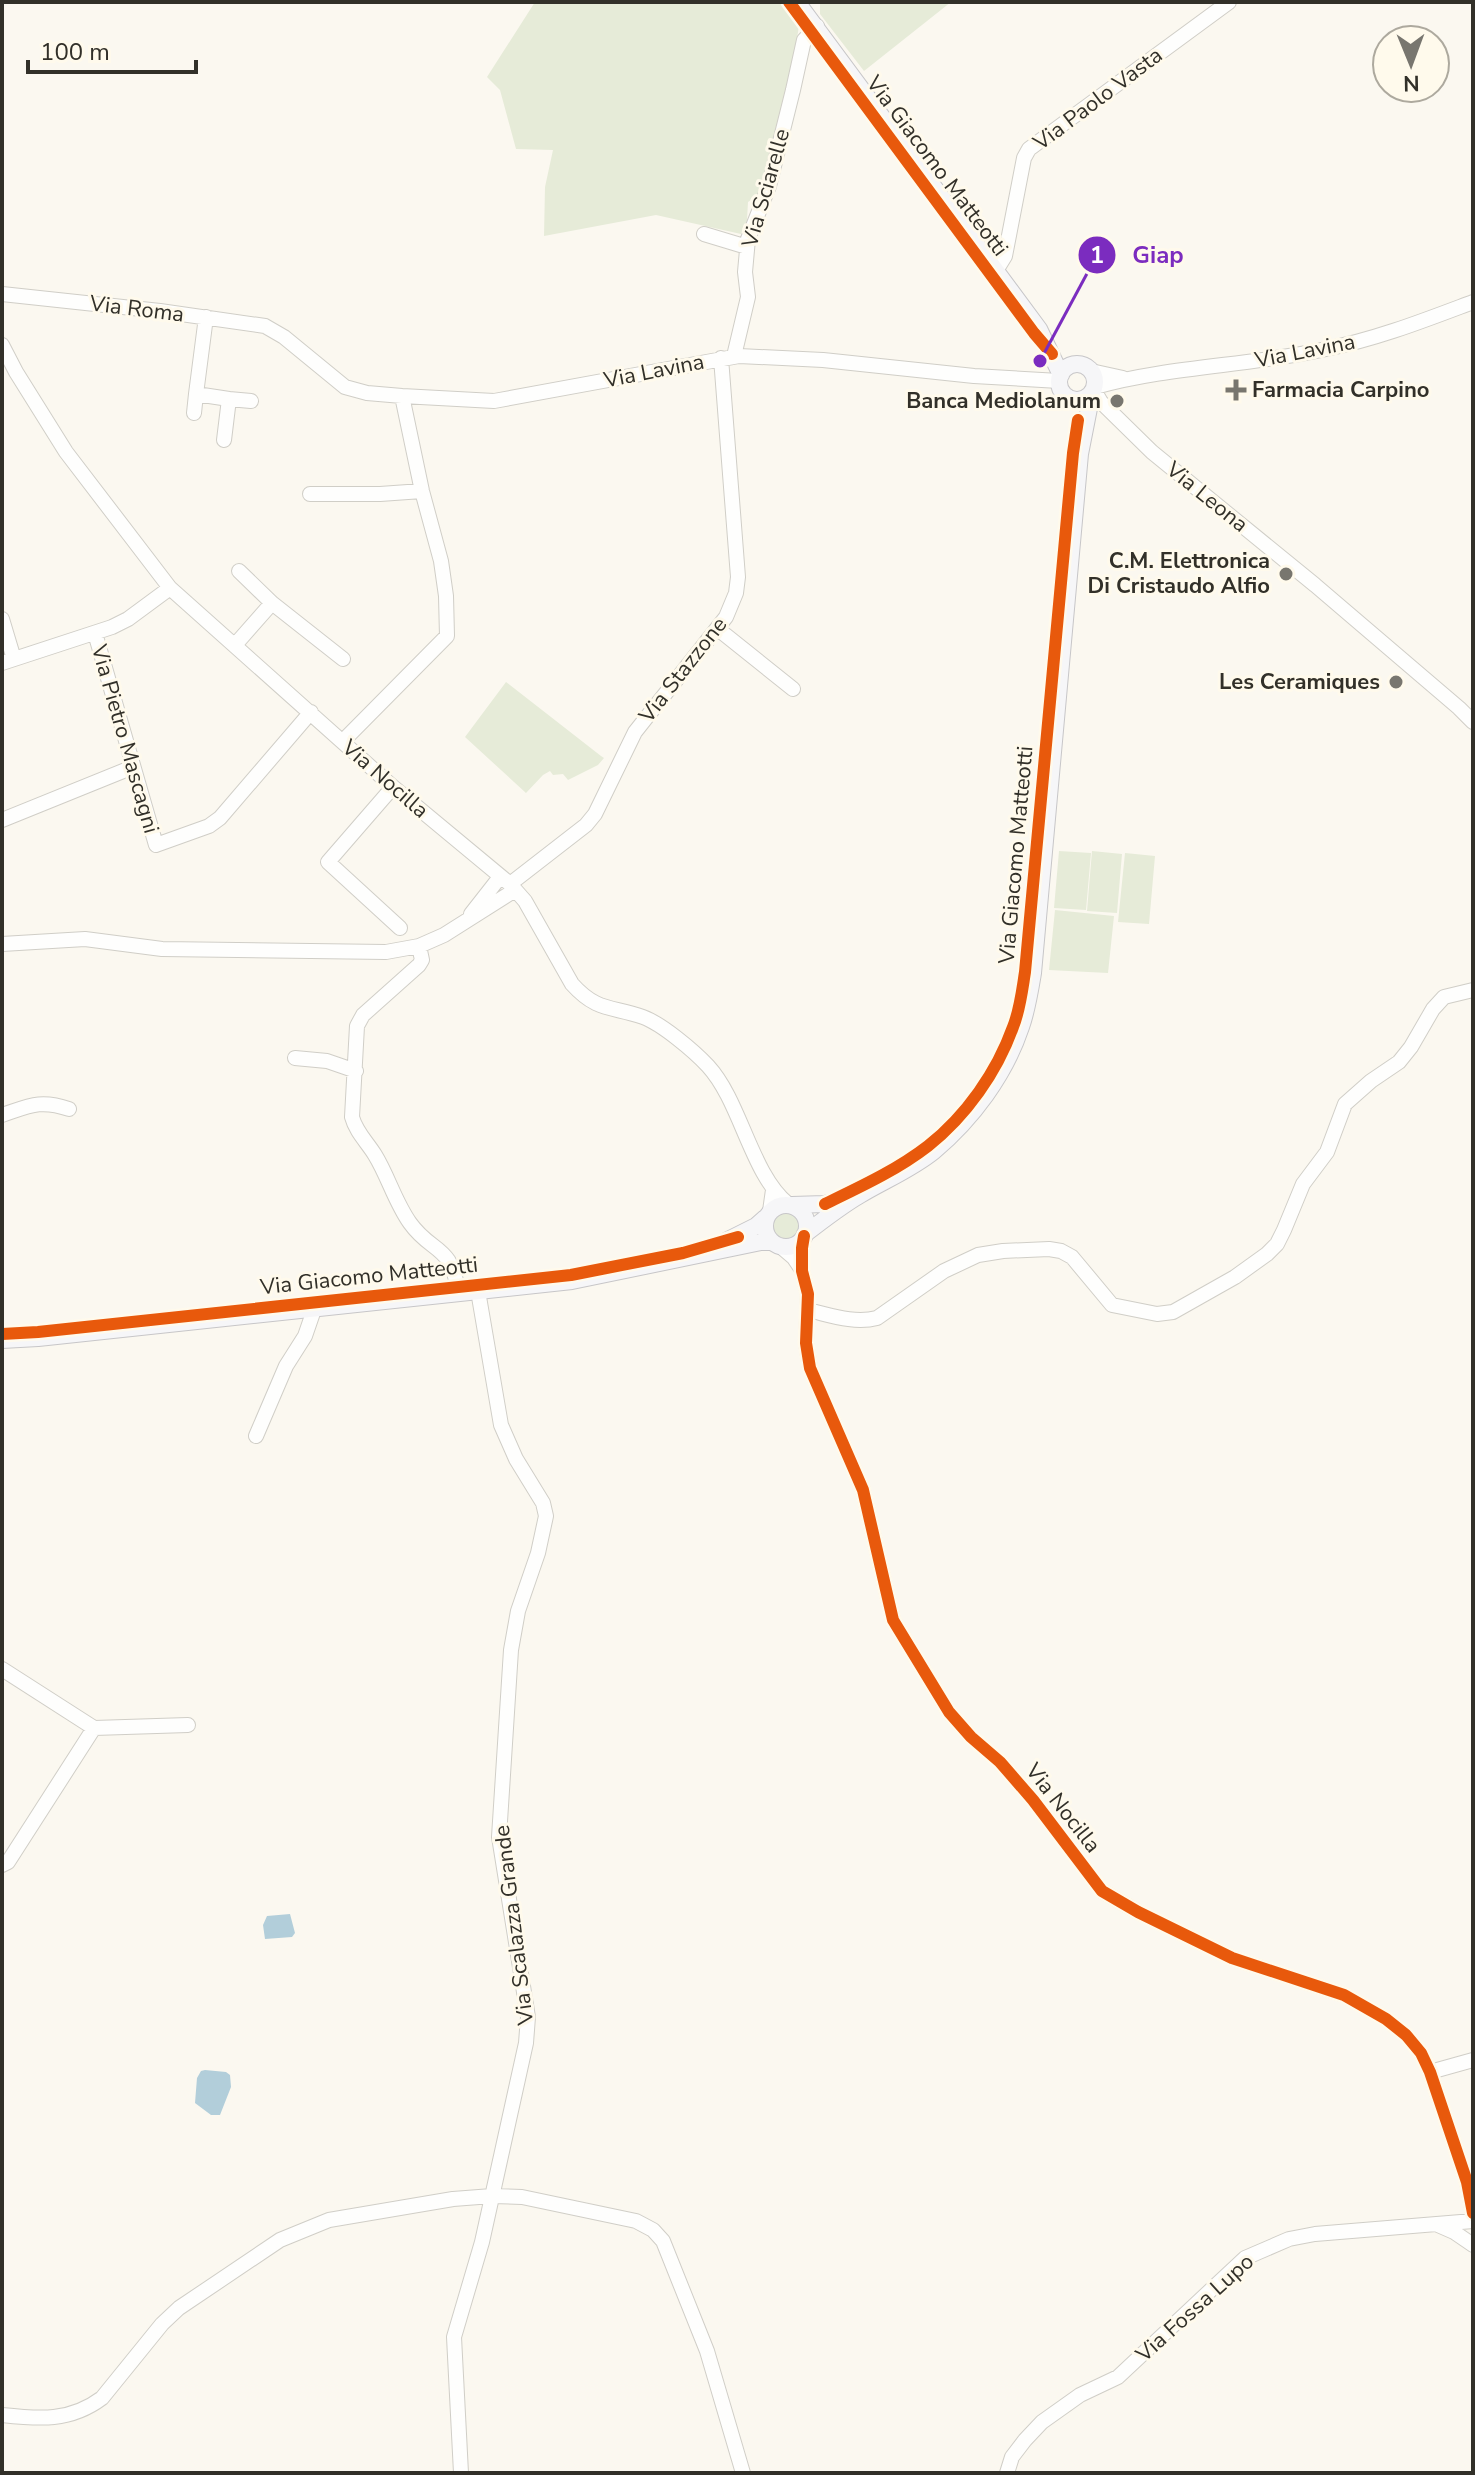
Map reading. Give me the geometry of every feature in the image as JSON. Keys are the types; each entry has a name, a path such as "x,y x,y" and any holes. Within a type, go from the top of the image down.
{"main road":[{"name":"Via Giacomo Matteotti","path":"797,2 1039,329"},
{"path":"1039,329 1090,381"},
{"path":"1039,329 1078,420 1080,454"},
{"path":"1062,384 1070,365 1090,381"},
{"path":"1062,384 1080,401 1090,381"},
{"path":"1080,454 1090,381"},
{"name":"Via Giacomo Matteotti","path":"861,1194 932,1152 961,1125 989,1091 1022,1027 1033,973 1080,454"},
{"path":"685,1258 738,1237 775,1207 825,1204 861,1194"},
{"path":"685,1258 761,1242 791,1246 861,1194"},
{"path":"790,1205 798,1208 806,1220 805,1235"},
{"path":"768,1215 766,1235 775,1244"},
{"name":"Via Giacomo Matteotti","path":"2,1340 572,1281 685,1258"}],"street":[{"name":"Via Paolo Vasta","path":"997,269 1005,256 1024,158 1029,149 1229,2"},
{"name":"Via Sciarelle","path":"728,357 748,297 745,272 754,220 769,186 804,40 817,26"},
{"path":"704,234 747,247"},
{"name":"Via Roma","path":"2,294 206,317 271,329"},
{"name":"Via Lavina","path":"1090,381 1132,379 1325,350 1412,325 1473,302"},
{"path":"194,413 206,317"},
{"name":"Via Lavina","path":"271,329 345,387 367,393 402,396 494,401 728,357 823,360 1062,384"},
{"name":"Via Nocilla","path":"2,345 9,374 170,588 393,787 508,884 525,901 581,995 599,1006 652,1021 705,1063 721,1086 773,1190"},
{"name":"Via Stazzone","path":"419,946 465,922 508,884 586,825 595,814 635,732 718,629 732,605 738,577 728,357"},
{"name":"Via Leona","path":"1090,381 1101,402 1152,452 1315,585 1473,722"},
{"path":"196,394 251,401"},
{"path":"343,741 447,636 441,561 402,396"},
{"path":"224,440 229,399"},
{"path":"310,494 422,491"},
{"path":"239,571 272,603 343,659"},
{"path":"2,619 8,661 128,619 170,588"},
{"path":"235,645 272,603"},
{"path":"718,629 793,689"},
{"name":"Via Pietro Mascagni","path":"95,633 156,845 209,826 220,818 311,712"},
{"path":"2,820 133,767"},
{"path":"393,787 328,862 400,928"},
{"path":"2,944 85,939 162,949 386,952 419,946 422,960 419,965 359,1020 352,1108 354,1125 376,1156 409,1222 451,1263 458,1292"},
{"path":"808,1310 868,1320 877,1318 944,1271 978,1255 1049,1249 1072,1257 1112,1305 1157,1314 1173,1312 1235,1277 1277,1244 1303,1184 1327,1152 1345,1104 1399,1062 1444,997 1473,990"},
{"path":"295,1058 327,1061 356,1071"},
{"path":"2,1115 34,1104 51,1102 69,1109"},
{"path":"773,1190 790,1205"},
{"path":"768,1215 773,1190"},
{"name":"Via Nocilla","path":"805,1235 802,1271 808,1294 806,1343 810,1368 863,1490 893,1620 949,1712 1028,1794 1102,1891 1232,1958 1344,1995 1386,2019 1406,2035 1421,2053 1430,2072 1467,2182 1473,2213"},
{"path":"775,1244 794,1258 802,1271"},
{"name":"Via Scalazza Grande","path":"461,2473 454,2337 482,2242 526,2043 528,2017 499,1837 511,1650 518,1611 538,1553 546,1516 543,1503 516,1459 501,1425 478,1291"},
{"path":"256,1436 286,1366 305,1336 315,1307"},
{"path":"2,1669 94,1728 188,1725"},
{"path":"2,1865 8,1862 94,1728"},
{"path":"1430,2072 1473,2060"},
{"path":"2,2415 58,2419 94,2404 179,2308 280,2240 313,2225 374,2211 453,2199 522,2197 636,2221 653,2230 663,2241 707,2351 743,2473"},
{"name":"Via Fossa Lupo","path":"1007,2473 1012,2457 1042,2422 1080,2395 1118,2377 1245,2258 1289,2239 1315,2234 1473,2221"},
{"path":"1434,2224 1454,2232 1473,2245"}],"green space":[{"path":"535,2 781,2 799,26 787,99 762,197 748,202 747,220 741,234 656,215 544,236 545,187 553,150 516,149 500,90 487,77"},
{"path":"820,2 951,2 864,71 820,14"},
{"path":"506,682 604,758 598,765 568,780 563,774 553,775 550,771 526,793 465,737"},
{"path":"1059,851 1091,853 1086,910 1054,908"},
{"path":"1092,851 1122,854 1117,913 1087,911"},
{"path":"1125,853 1155,856 1149,924 1118,922"},
{"path":"1055,910 1114,916 1108,973 1049,970"},
{"path":"785,1213 795,1217 799,1227 795,1237 785,1241 775,1237 771,1227 775,1217"}],"water":[{"path":"290,1914 295,1933 292,1937 265,1939 263,1925 267,1916"},
{"path":"205,2070 230,2075 231,2087 220,2115 211,2115 195,2103 197,2078"}],"cycle path":[{"path":"789,2 1052,354"},
{"path":"825,1204 891,1170 942,1134 989,1077 1015,1021 1025,972 1078,420"},
{"path":"804,1236 802,1271 808,1294 806,1343 810,1368 863,1490 893,1620 949,1712 1033,1800 1102,1891 1232,1958 1344,1995 1386,2019 1406,2035 1421,2053 1430,2072 1467,2182 1473,2213"},
{"path":"2,1334 571,1275 683,1253 738,1237"}],"place":[{"name":"Giap","path":"1040,361"},
{"name":"Farmacia Carpino","path":"1236,390"},
{"name":"Banca Mediolanum","path":"1117,401"},
{"name":"C.M. Elettronica Di Cristaudo Alfio","path":"1286,574"},
{"name":"Les Ceramiques","path":"1396,682"}]}
